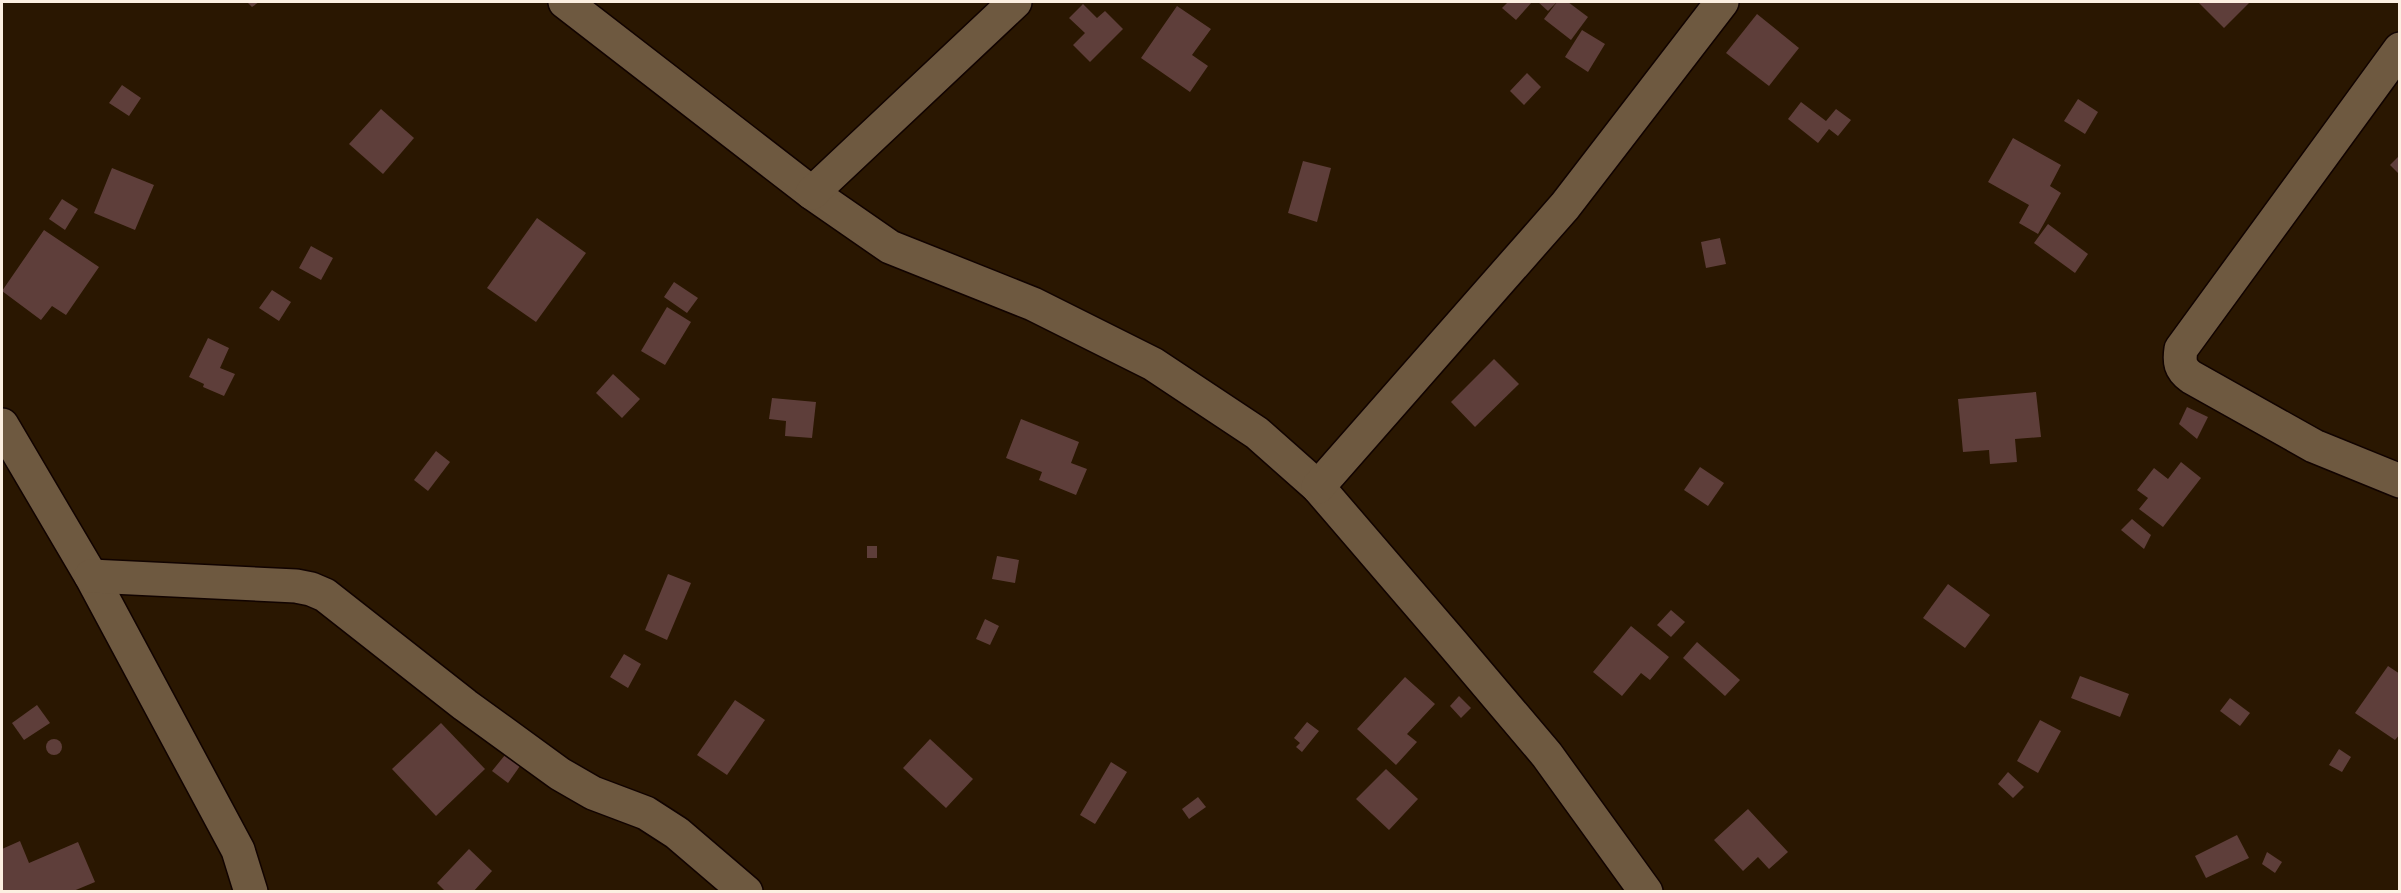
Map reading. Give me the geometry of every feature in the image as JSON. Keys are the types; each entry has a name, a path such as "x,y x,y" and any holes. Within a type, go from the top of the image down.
{"street":[{"path":"565,2 812,193 890,247 1033,304 1153,364 1257,433 1318,487 1547,756 1646,891"},
{"path":"812,193 1015,2"},
{"path":"1318,487 1565,206 1722,2"},
{"path":"2400,49 2181,349 2179,360 2183,371 2191,377 2286,431 2314,446 2400,481"},
{"path":"2,425 91,576 238,850 251,891"},
{"path":"91,576 296,586 325,595 465,705 560,774 593,793 646,813 677,833 746,891"}],"building":[{"path":"247,2 259,2 252,7"},
{"path":"1508,2 1532,2 1516,20 1502,8"},
{"path":"1538,2 1557,2 1548,11"},
{"path":"1557,2 1568,2 1588,17 1571,40 1544,19"},
{"path":"2198,2 2247,2 2249,3 2224,28"},
{"path":"1083,4 1097,18 1105,11 1123,29 1090,62 1073,45 1085,33 1069,18"},
{"path":"1177,6 1211,29 1192,55 1208,66 1190,92 1141,58"},
{"path":"1757,14 1799,48 1769,86 1726,53"},
{"path":"1582,30 1605,44 1588,72 1565,57"},
{"path":"1527,73 1541,87 1524,105 1510,91"},
{"path":"122,85 141,98 129,116 109,103"},
{"path":"2078,99 2098,112 2085,134 2064,121"},
{"path":"1801,102 1826,121 1836,109 1851,120 1838,136 1829,129 1818,143 1788,119"},
{"path":"381,109 414,138 383,174 349,144"},
{"path":"2013,138 2061,165 2050,186 2061,193 2038,234 2019,223 2029,205 1988,182"},
{"path":"2400,155 2400,175 2390,165"},
{"path":"1303,161 1331,168 1317,222 1288,213"},
{"path":"112,168 154,185 135,230 94,213"},
{"path":"62,199 78,209 65,230 49,219"},
{"path":"537,218 586,253 536,322 487,288"},
{"path":"2048,224 2088,254 2075,273 2034,243"},
{"path":"44,230 99,267 66,315 52,306 41,320 2,291"},
{"path":"1720,238 1726,264 1706,268 1701,242"},
{"path":"311,246 333,258 321,280 299,268"},
{"path":"674,282 698,298 687,313 664,297"},
{"path":"272,290 291,302 279,321 259,308"},
{"path":"667,307 691,322 665,365 641,351"},
{"path":"208,338 229,348 220,368 235,374 224,396 203,387 204,384 189,377"},
{"path":"1494,359 1519,384 1475,427 1451,402"},
{"path":"613,374 640,399 622,418 596,393"},
{"path":"2036,392 2041,437 2015,439 2017,462 1990,464 1989,450 1963,452 1958,399"},
{"path":"772,398 816,402 812,438 785,436 786,421 769,419"},
{"path":"2187,407 2208,417 2197,439 2179,424"},
{"path":"1021,419 1079,442 1071,463 1087,469 1076,495 1039,480 1042,472 1006,458"},
{"path":"436,451 450,462 428,491 414,480"},
{"path":"2181,462 2201,478 2163,527 2139,509 2148,498 2137,490 2154,468 2168,479"},
{"path":"1700,467 1724,483 1708,506 1684,490"},
{"path":"2132,519 2151,535 2144,549 2121,530"},
{"path":"867,546 877,546 877,558 867,558"},
{"path":"997,556 1019,560 1015,583 992,579"},
{"path":"668,574 691,583 667,640 645,630"},
{"path":"1948,584 1990,615 1965,648 1923,618"},
{"path":"1671,610 1685,622 1671,637 1657,625"},
{"path":"985,619 999,626 990,645 976,639"},
{"path":"1631,626 1669,657 1650,680 1641,673 1622,696 1593,672"},
{"path":"1697,642 1740,680 1725,696 1683,658"},
{"path":"624,654 641,664 628,688 610,677"},
{"path":"2388,666 2400,674 2400,734 2395,740 2355,713"},
{"path":"2080,676 2129,694 2120,717 2071,698"},
{"path":"1405,677 1435,704 1407,734 1417,742 1396,765 1357,729"},
{"path":"1459,696 1471,708 1461,718 1450,706"},
{"path":"2230,698 2250,713 2240,726 2220,711"},
{"path":"735,700 765,720 727,775 697,755"},
{"path":"37,705 50,723 24,740 12,723"},
{"path":"2040,720 2061,731 2038,773 2017,761"},
{"path":"1307,722 1319,731 1302,752 1296,747 1300,743 1294,738"},
{"path":"441,723 485,769 436,816 392,769"},
{"path":"51,739 57,739 62,747 60,753 51,755 46,750 46,744"},
{"path":"930,739 973,779 946,808 903,768"},
{"path":"2339,749 2351,757 2342,772 2329,765"},
{"path":"505,755 520,766 508,783 492,771"},
{"path":"1111,762 1127,772 1095,824 1080,815"},
{"path":"1386,769 1418,799 1389,830 1356,799"},
{"path":"2008,772 2024,787 2013,798 1998,784"},
{"path":"1198,797 1206,807 1189,819 1182,809"},
{"path":"1748,809 1788,852 1769,869 1758,857 1743,871 1714,840"},
{"path":"2237,835 2249,858 2206,878 2195,856"},
{"path":"20,841 29,863 78,842 95,882 71,892 2,892 2,849"},
{"path":"469,849 492,871 473,892 446,892 437,883"},
{"path":"2267,852 2282,862 2275,873 2262,864"}]}
